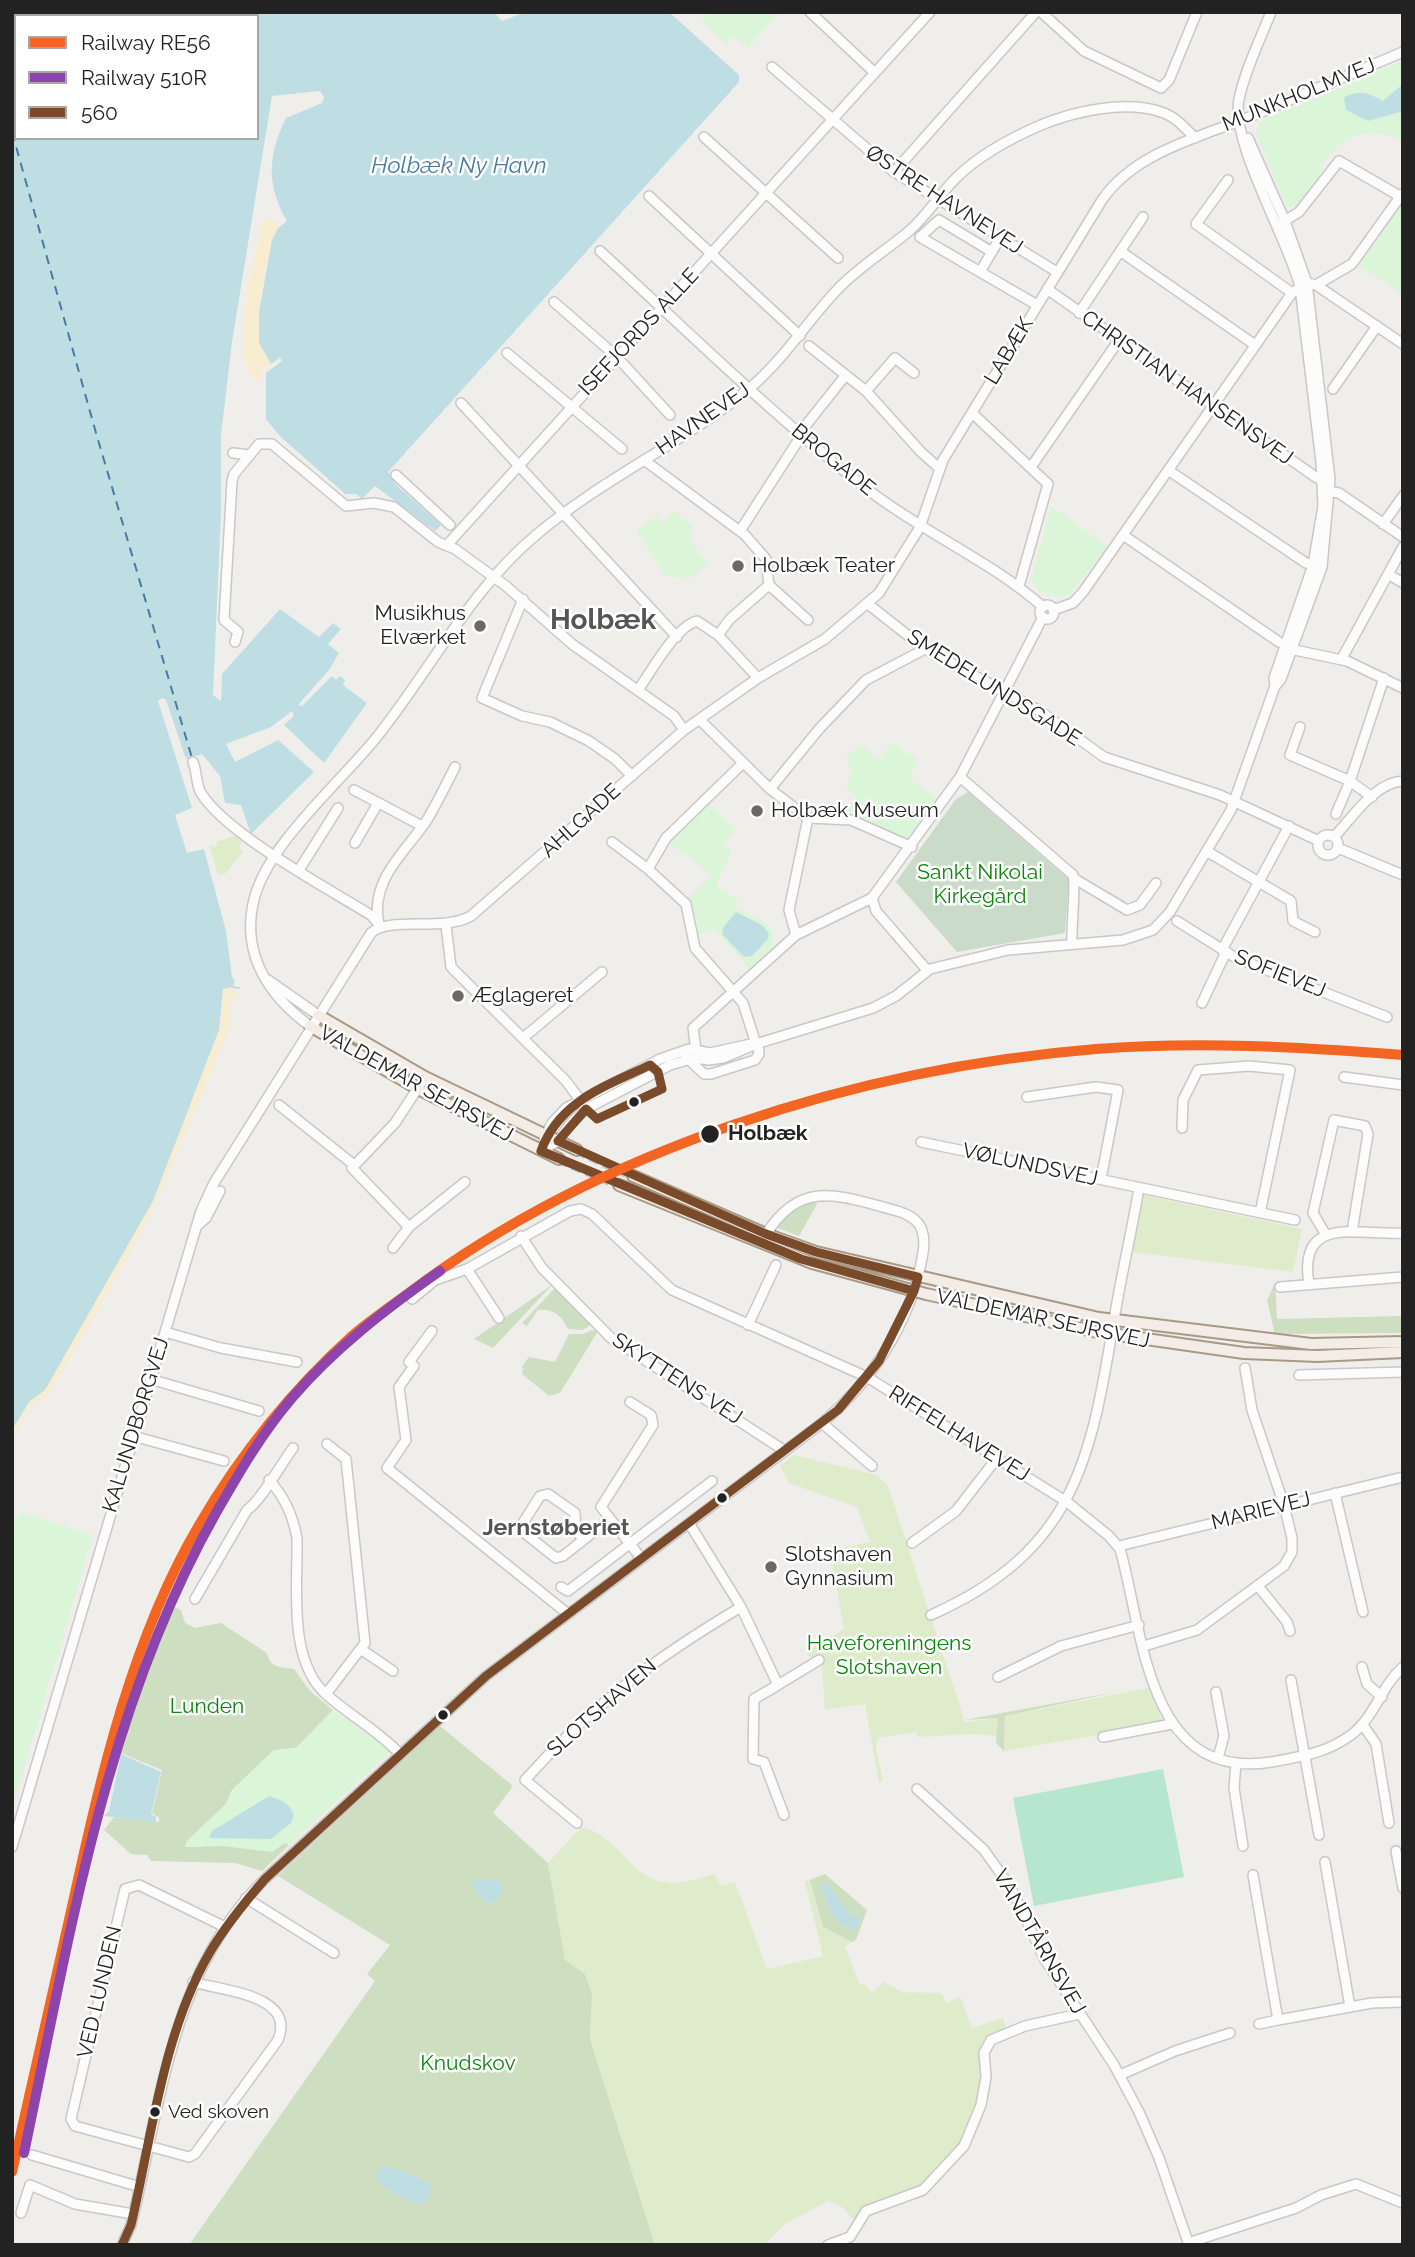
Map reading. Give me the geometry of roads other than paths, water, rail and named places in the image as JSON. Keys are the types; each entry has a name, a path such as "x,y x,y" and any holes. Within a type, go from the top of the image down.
{"main road":[{"name":"VALDEMAR SEJRSVEJ","path":"318,1014 425,1077 576,1150"},
{"name":"VALDEMAR SEJRSVEJ","path":"310,1026 418,1089 559,1159"},
{"name":"VALDEMAR SEJRSVEJ","path":"633,1176 766,1234 848,1261 1114,1321 1311,1345 1403,1342"},
{"name":"VALDEMAR SEJRSVEJ","path":"618,1185 801,1259 914,1291 1112,1336 1244,1353 1317,1356 1403,1352"}],"street":[{"path":"810,12 875,72"},
{"name":"ISEFJORDS ALLE","path":"447,545 569,407 930,12"},
{"path":"894,172 1038,12 1084,51 1156,86 1167,85 1197,12"},
{"path":"541,1151 558,1141 570,1124 586,1109 688,1059 714,1060 879,1006 906,989 928,970 992,952 1131,939 1144,935 1163,922 1208,852 1235,801 1275,686 1274,678 1285,646 1317,566 1326,491 1304,287 1282,223 1239,121 1240,94 1271,12"},
{"name":"MUNKHOLMVEJ","path":"1195,138 1403,52"},
{"name":"ØSTRE HAVNEVEJ","path":"772,67 894,172 1057,272"},
{"name":"HAVNEVEJ","path":"310,1026 277,999 264,976 252,944 251,909 263,874 275,855 375,739 453,629 494,578 531,539 564,513 750,387 800,336 837,290 910,230 955,179 981,158 1016,137 1066,116 1125,108 1153,110 1172,117 1195,138"},
{"path":"704,137 838,258"},
{"name":"LABÆK","path":"868,604 887,583 920,527 940,468 971,413 1057,272 1117,181 1137,166 1195,138"},
{"path":"696,1050 693,1028 796,935 872,898 912,847 960,777 1046,611 1073,603 1255,345 1304,287 1352,264 1402,196 1339,161 1298,212 1282,223"},
{"path":"1228,180 1196,224 1377,326 1403,344"},
{"path":"649,196 800,336"},
{"path":"1079,313 1143,217"},
{"path":"992,252 939,220 920,237 1037,305"},
{"path":"980,272 1000,238"},
{"name":"BROGADE","path":"600,251 800,435 920,527 1019,586 1046,611"},
{"path":"1120,251 1255,345"},
{"name":"CHRISTIAN HANSENSVEJ","path":"1047,289 1213,406 1326,479"},
{"path":"554,302 616,356 670,415"},
{"path":"1333,389 1377,326"},
{"path":"1031,467 1119,340"},
{"path":"809,346 866,391 921,452 940,468"},
{"path":"507,353 622,449"},
{"path":"866,391 895,358 914,373"},
{"path":"740,531 800,435 845,376"},
{"path":"461,403 677,637"},
{"path":"971,413 1048,484 1019,586"},
{"path":"235,642 238,632 224,620 232,481 259,444 272,444 346,506 376,500 394,507 523,599 572,643 674,716 684,730"},
{"path":"233,453 250,455"},
{"path":"643,460 740,531 766,559 769,585 808,620"},
{"path":"1168,470 1306,564 1317,566"},
{"path":"396,475 450,525"},
{"path":"1326,491 1339,493 1403,537"},
{"path":"1383,524 1403,496"},
{"path":"1123,535 1285,646 1341,660 1403,688"},
{"path":"1341,660 1403,547"},
{"path":"1388,574 1403,583"},
{"path":"718,635 730,619 769,585"},
{"path":"523,599 482,698 522,716 550,722 589,741 615,759 632,776"},
{"name":"SMEDELUNDSGADE","path":"868,604 925,649 1040,711 1104,757 1176,778 1235,801 1319,841"},
{"name":"AHLGADE","path":"380,926 446,925 471,916 684,730 758,678 825,639 868,604"},
{"path":"638,691 677,637 690,623 697,621 718,635 758,678"},
{"path":"770,789 830,717 866,680 925,649"},
{"path":"1336,814 1350,781 1384,678"},
{"path":"700,719 770,789 808,818 852,820 912,847"},
{"path":"1300,727 1290,755 1350,781 1372,797"},
{"path":"648,869 666,838 743,764"},
{"path":"195,767 200,791 232,824 275,855 372,916 380,926"},
{"path":"380,926 377,915 386,874 422,826 455,767"},
{"path":"960,777 1075,878 1127,910 1140,905 1156,883"},
{"path":"1334,837 1386,785 1403,781"},
{"path":"354,790 422,826"},
{"path":"355,843 375,801"},
{"path":"299,870 338,808"},
{"path":"796,935 789,909 808,818"},
{"path":"1202,1003 1224,951 1289,826"},
{"path":"1334,837 1327,835 1319,841 1319,850 1324,855 1334,854 1338,848"},
{"path":"1334,837 1338,848 1403,874"},
{"path":"612,842 648,869 686,904 696,951 746,1007 759,1054 755,1060 704,1074 680,1052"},
{"path":"1208,852 1291,901 1293,921 1315,932"},
{"path":"1072,943 1071,914 1075,878"},
{"path":"872,898 876,911 928,970"},
{"name":"SOFIEVEJ","path":"1177,921 1224,951 1387,1017"},
{"path":"446,925 451,967 523,1038 586,1109"},
{"path":"310,1026 371,933 380,926"},
{"path":"523,1038 601,972"},
{"path":"264,976 282,993 318,1014"},
{"name":"KALUNDBORGVEJ","path":"12,1847 196,1227 214,1183 310,1026"},
{"path":"541,1151 545,1135 559,1114 580,1100 680,1052 696,1050 710,1053 757,1044"},
{"path":"1182,1128 1183,1100 1198,1070 1249,1066 1290,1070 1260,1213"},
{"path":"353,1167 395,1123 425,1077"},
{"path":"1344,1077 1403,1085"},
{"path":"1027,1097 1096,1087 1118,1090 1101,1179"},
{"path":"279,1105 353,1167 409,1227"},
{"path":"1326,1234 1313,1213 1334,1120 1365,1126 1368,1134 1352,1232"},
{"name":"VØLUNDSVEJ","path":"921,1142 1295,1220"},
{"path":"393,1248 409,1227 465,1182"},
{"path":"931,1615 967,1599 1002,1576 1045,1534 1067,1502 1091,1438 1139,1188"},
{"path":"196,1227 206,1218 220,1191"},
{"name":"VALDEMAR SEJRSVEJ","path":"766,1234 788,1209 816,1195 834,1194 895,1210 914,1219 923,1235 918,1277"},
{"name":"RIFFELHAVEVEJ","path":"521,1236 570,1211 581,1209 592,1214 671,1290 867,1377 1067,1502 1119,1546"},
{"path":"1309,1284 1307,1257 1316,1242 1326,1234 1337,1231 1403,1233"},
{"path":"412,1299 435,1280 467,1269 521,1236"},
{"name":"SKYTTENS VEJ","path":"521,1236 544,1271 611,1338 785,1451"},
{"path":"748,1325 776,1265"},
{"path":"467,1269 499,1318"},
{"path":"122,2245 140,2187 173,2043 193,1982 223,1926 246,1898 486,1675 822,1423 867,1377 895,1334 918,1277"},
{"path":"1280,1287 1403,1278"},
{"path":"432,1331 409,1362 414,1366 399,1387 406,1440 387,1468 568,1614"},
{"path":"165,1332 221,1348 297,1362"},
{"path":"1144,1646 1197,1630 1284,1566 1292,1552 1284,1505 1252,1410 1245,1368"},
{"path":"1299,1375 1403,1372"},
{"path":"150,1379 259,1411"},
{"path":"630,1402 651,1415 653,1425 601,1507 641,1558"},
{"path":"822,1423 872,1466"},
{"path":"134,1436 224,1461"},
{"path":"326,1694 365,1643 346,1459 327,1444"},
{"path":"195,1599 221,1549 229,1542 247,1510 256,1504 269,1480 293,1448"},
{"path":"912,1544 956,1511 997,1458"},
{"name":"MARIEVEJ","path":"1119,1546 1403,1477"},
{"path":"269,1480 285,1500 294,1522 302,1656 307,1670 326,1694 399,1753"},
{"path":"561,1587 568,1591 712,1481"},
{"path":"1335,1493 1363,1612"},
{"path":"583,1540 576,1530 575,1514 548,1494 540,1496 521,1526 522,1531 556,1558 583,1540 610,1519"},
{"path":"689,1523 741,1607 778,1685"},
{"path":"1119,1546 1155,1690 1172,1724 1194,1745 1217,1758 1236,1763 1259,1764 1305,1756 1335,1745 1363,1725 1403,1667"},
{"path":"1258,1586 1287,1622 1290,1630"},
{"name":"SLOTSHAVEN","path":"577,1823 525,1780 573,1729 625,1682 675,1646 741,1607"},
{"path":"998,1677 1072,1642 1139,1625"},
{"path":"362,1650 393,1671"},
{"path":"784,1815 764,1762 753,1759 754,1699 819,1660"},
{"path":"1362,1667 1367,1684 1382,1697"},
{"path":"1291,1680 1319,1835"},
{"path":"1216,1692 1224,1736 1217,1758"},
{"path":"1104,1737 1172,1724"},
{"path":"1363,1725 1376,1744 1389,1823"},
{"path":"1236,1763 1234,1788 1243,1846"},
{"name":"VANDTÅRNSVEJ","path":"917,1789 984,1850 1011,1888 1034,1941 1122,2079 1159,2158 1188,2244"},
{"path":"1396,1851 1403,1888"},
{"path":"1325,1862 1350,2007"},
{"path":"1253,1875 1278,2021"},
{"name":"VED LUNDEN","path":"149,2146 75,2126 71,2119 122,1895 131,1885 139,1885 223,1926"},
{"path":"246,1898 334,1953"},
{"path":"149,2146 189,2157 195,2154 281,2031 279,2013 267,2003 193,1982"},
{"path":"1259,2024 1350,2007 1403,2003"},
{"path":"828,2245 850,2237 866,2211 923,2190 964,2146 973,2132 983,2097 986,2077 984,2053 991,2040 1077,2009"},
{"path":"1122,2079 1148,2064 1230,2033"},
{"path":"32,2155 140,2187"},
{"path":"21,2213 30,2185 75,2204 133,2214"},
{"path":"1188,2244 1296,2208 1321,2195 1356,2185 1403,2203"}],"water":[{"name":"Holbæk Ny Havn","path":"12,12 494,12 502,21 526,12 669,12 739,75 739,82 388,472 396,480 395,484 441,525 435,531 375,486 362,499 356,494 345,494 282,439 266,419 265,373 271,364 259,343 259,312 272,240 278,228 287,221 275,195 273,157 286,118 322,103 324,97 320,91 272,96 232,342 221,435 221,512 213,695 221,701 222,674 280,609 319,637 333,623 341,629 328,644 339,653 329,670 298,705 302,706 332,676 336,680 340,676 345,680 343,685 367,703 324,763 284,725 294,716 292,711 271,727 226,744 235,762 278,740 314,772 251,834 241,805 225,803 220,776 202,754 186,759 166,700 162,698 158,701 192,808 175,815 187,853 204,849 226,931 232,977 235,981 233,987 223,989 219,1030 153,1201 45,1390 29,1402 12,1430"},
{"path":"1403,84 1403,111 1368,121 1346,110 1344,98 1349,95 1364,93 1383,101"},
{"path":"736,912 762,925 769,934 768,939 752,956 744,957 722,934 723,928"},
{"path":"121,1754 161,1772 151,1814 156,1817 156,1822 104,1816 109,1811"},
{"path":"269,1796 287,1804 294,1815 291,1823 271,1839 209,1838 212,1831"},
{"path":"497,1879 501,1883 502,1895 488,1904 468,1882"},
{"path":"826,1882 852,1916 860,1917 861,1922 855,1931 841,1924 832,1913 821,1884"},
{"path":"383,2167 407,2173 430,2184 429,2198 422,2204 393,2193 378,2182 376,2174"}],"waterway":[{"path":"233,987 239,988"}],"tunnel":[{"path":"577,1150 633,1176"},
{"path":"559,1159 619,1185"}],"rail line":[{"name":"RE56","path":"12,2172 108,1757 121,1708 155,1614 175,1568 232,1474 288,1401 360,1329 484,1241 564,1196 648,1157 736,1124 825,1097 916,1075 1007,1059 1096,1049 1173,1045 1249,1046 1403,1055"},
{"name":"510R","path":"24,2153 76,1906 96,1825 119,1744 146,1665 178,1588 242,1468 292,1398 325,1363 362,1330 440,1271"}],"place":[{"name":"Holbæk Teater","path":"738,566"},
{"name":"Musikhus Elværket","path":"480,626"},
{"name":"Holbæk Museum","path":"757,811"},
{"name":"Æglageret","path":"458,996"},
{"name":"Holbæk","path":"710,1134"},
{"name":"Slotshaven Gynnasium","path":"771,1567"},
{"name":"Ved skoven","path":"155,2112"}],"district":[{"name":"Holbæk","path":"603,621"},
{"name":"Jernstøberiet","path":"556,1528"}],"park label":[{"name":"Sankt Nikolai Kirkegård","path":"980,885"},
{"name":"Haveforeningens Slotshaven","path":"889,1656"},
{"name":"Lunden","path":"207,1707"},
{"name":"Knudskov","path":"468,2064"}]}
